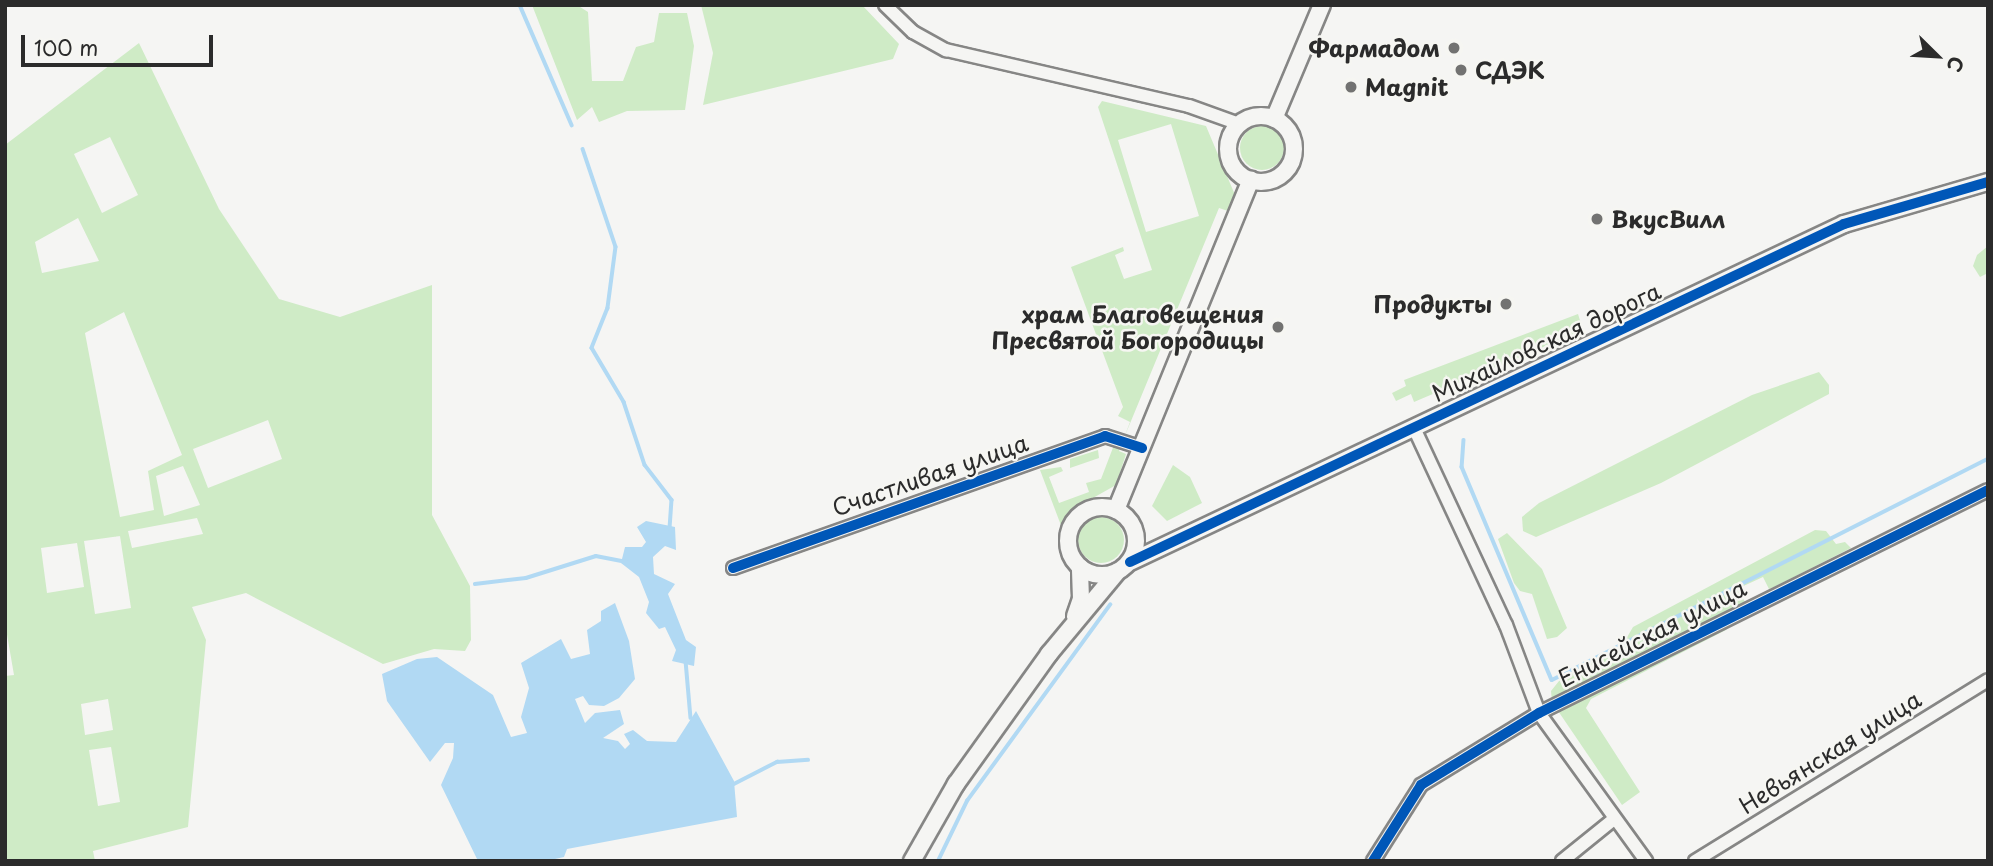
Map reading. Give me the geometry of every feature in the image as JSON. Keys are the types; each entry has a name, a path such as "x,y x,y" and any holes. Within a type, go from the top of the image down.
{"street":[{"path":"885,5 913,32 946,50 1189,106 1239,124"},
{"path":"1274,119 1322,5"},
{"path":"1256,116 1274,119 1292,137 1290,163 1273,180 1251,180 1238,173 1228,150 1239,124 1256,116"},
{"path":"1116,510 1251,180"},
{"name":"Михайловская дорога","path":"912,861 956,784 1072,625 1124,567 1844,224 1988,182"},
{"path":"1415,428 1506,625 1539,713 1646,861"},
{"name":"Счастливая улица","path":"733,568 1105,436 1142,448"},
{"name":"Енисейская улица","path":"1374,861 1421,785 1539,713 1988,490"},
{"path":"1133,526 1137,541 1124,567 1098,575 1080,568 1069,546 1074,522 1094,508 1116,510 1153,541 1176,541"},
{"name":"Михайловская дорога","path":"1072,625 1081,599 1080,568"},
{"name":"Невьянская улица","path":"1695,861 1988,680"},
{"path":"1562,861 1614,819"}],"green space":[{"path":"532,5 577,5 588,12 592,81 623,81 636,47 654,42 659,13 687,13 694,46 685,110 627,111 599,122 592,107 577,120"},
{"path":"701,5 862,5 899,44 893,59 703,105 713,53"},
{"path":"139,43 219,209 279,299 340,317 432,285 432,515 470,586 471,640 465,651 434,649 383,664 246,593 192,607 206,640 188,827 93,851 95,861 5,861 5,676 14,675 5,623 5,145","holes":["110,137 138,195 102,213 74,154","78,218 99,261 42,273 35,242","124,312 182,455 148,471 154,510 120,517 85,333","268,420 282,459 208,488 193,449","183,466 200,505 164,516 156,476","197,518 203,534 132,548 128,531","120,536 131,608 95,614 84,541","77,543 84,587 47,593 41,548","108,699 113,730 85,735 81,704","111,747 120,802 98,806 89,750"]},
{"path":"1102,101 1206,126 1235,195 1228,211 1219,208 1124,438 1130,422 1118,416 1123,407 1071,267 1123,247 1124,251 1115,255 1124,279 1152,270 1098,107","holes":["1171,124 1199,216 1146,232 1118,140"]},
{"path":"1262,126 1271,127 1278,132 1283,139 1283,157 1278,164 1271,169 1262,170 1253,169 1246,164 1241,157 1240,148 1241,139 1246,132 1253,127"},
{"path":"1988,246 1988,273 1980,277 1973,266 1977,255"},
{"path":"1578,314 1583,330 1414,402 1411,394 1396,401 1392,393 1406,386 1404,380"},
{"path":"1819,372 1829,385 1829,394 1661,483 1536,537 1523,531 1522,517 1539,503 1752,395"},
{"path":"1114,445 1121,445 1119,451 1126,454 1116,485 1077,507 1062,528 1040,470 1061,467 1063,471 1049,477 1059,503 1089,492 1086,483 1101,479"},
{"path":"1098,450 1099,458 1070,468 1070,459"},
{"path":"1173,465 1190,477 1202,503 1167,521 1152,506"},
{"path":"1101,517 1117,524 1124,540 1117,556 1101,563 1085,556 1078,540 1085,524"},
{"path":"1815,530 1826,531 1836,544 1845,542 1851,548 1769,589 1763,577 1737,589 1747,605 1726,630 1591,699 1586,708 1640,792 1622,805 1552,702 1551,691 1559,681 1622,646 1633,627"},
{"path":"1507,533 1542,569 1567,628 1557,637 1547,639 1532,594 1520,591 1514,583 1498,539"}],"water":[{"path":"646,521 675,527 676,550 665,546 653,557 654,574 675,584 668,594 686,640 696,647 694,666 672,661 676,650 665,627 659,629 646,613 649,602 639,577 621,563 625,547 642,547 646,542 637,527"},
{"path":"615,603 629,641 635,679 619,698 604,706 589,705 583,696 575,699 585,723 595,713 620,710 624,724 603,738 618,741 625,749 630,744 624,734 633,730 647,741 676,742 696,711 734,781 737,817 567,849 564,857 546,861 478,861 441,785 453,758 454,743 445,743 430,762 387,701 382,674 417,659 437,657 493,695 511,737 527,733 521,717 529,688 521,663 561,639 571,659 590,654 587,630 601,621 601,611"}],"waterway":[{"path":"520,5 572,125"},
{"path":"583,149 616,247 608,308 592,348 624,402 645,465 672,500 670,529"},
{"path":"1464,440 1462,467 1552,680 1988,459"},
{"path":"475,584 526,578 596,556 626,562"},
{"path":"938,861 967,801 1110,605"},
{"path":"686,661 691,718"},
{"path":"732,785 777,762 808,760"}],"cycle path":[{"path":"1130,562 1844,224 1988,182"},
{"path":"733,568 1105,436 1142,448"},
{"path":"1373,861 1421,785 1539,713 1988,490"}],"place":[{"name":"Фармадом","path":"1454,48"},
{"name":"СДЭК","path":"1461,70"},
{"name":"Magnit","path":"1351,87"},
{"name":"ВкусВилл","path":"1597,219"},
{"name":"Продукты","path":"1506,304"},
{"name":"храм Благовещения Пресвятой Богородицы","path":"1278,327"}]}
